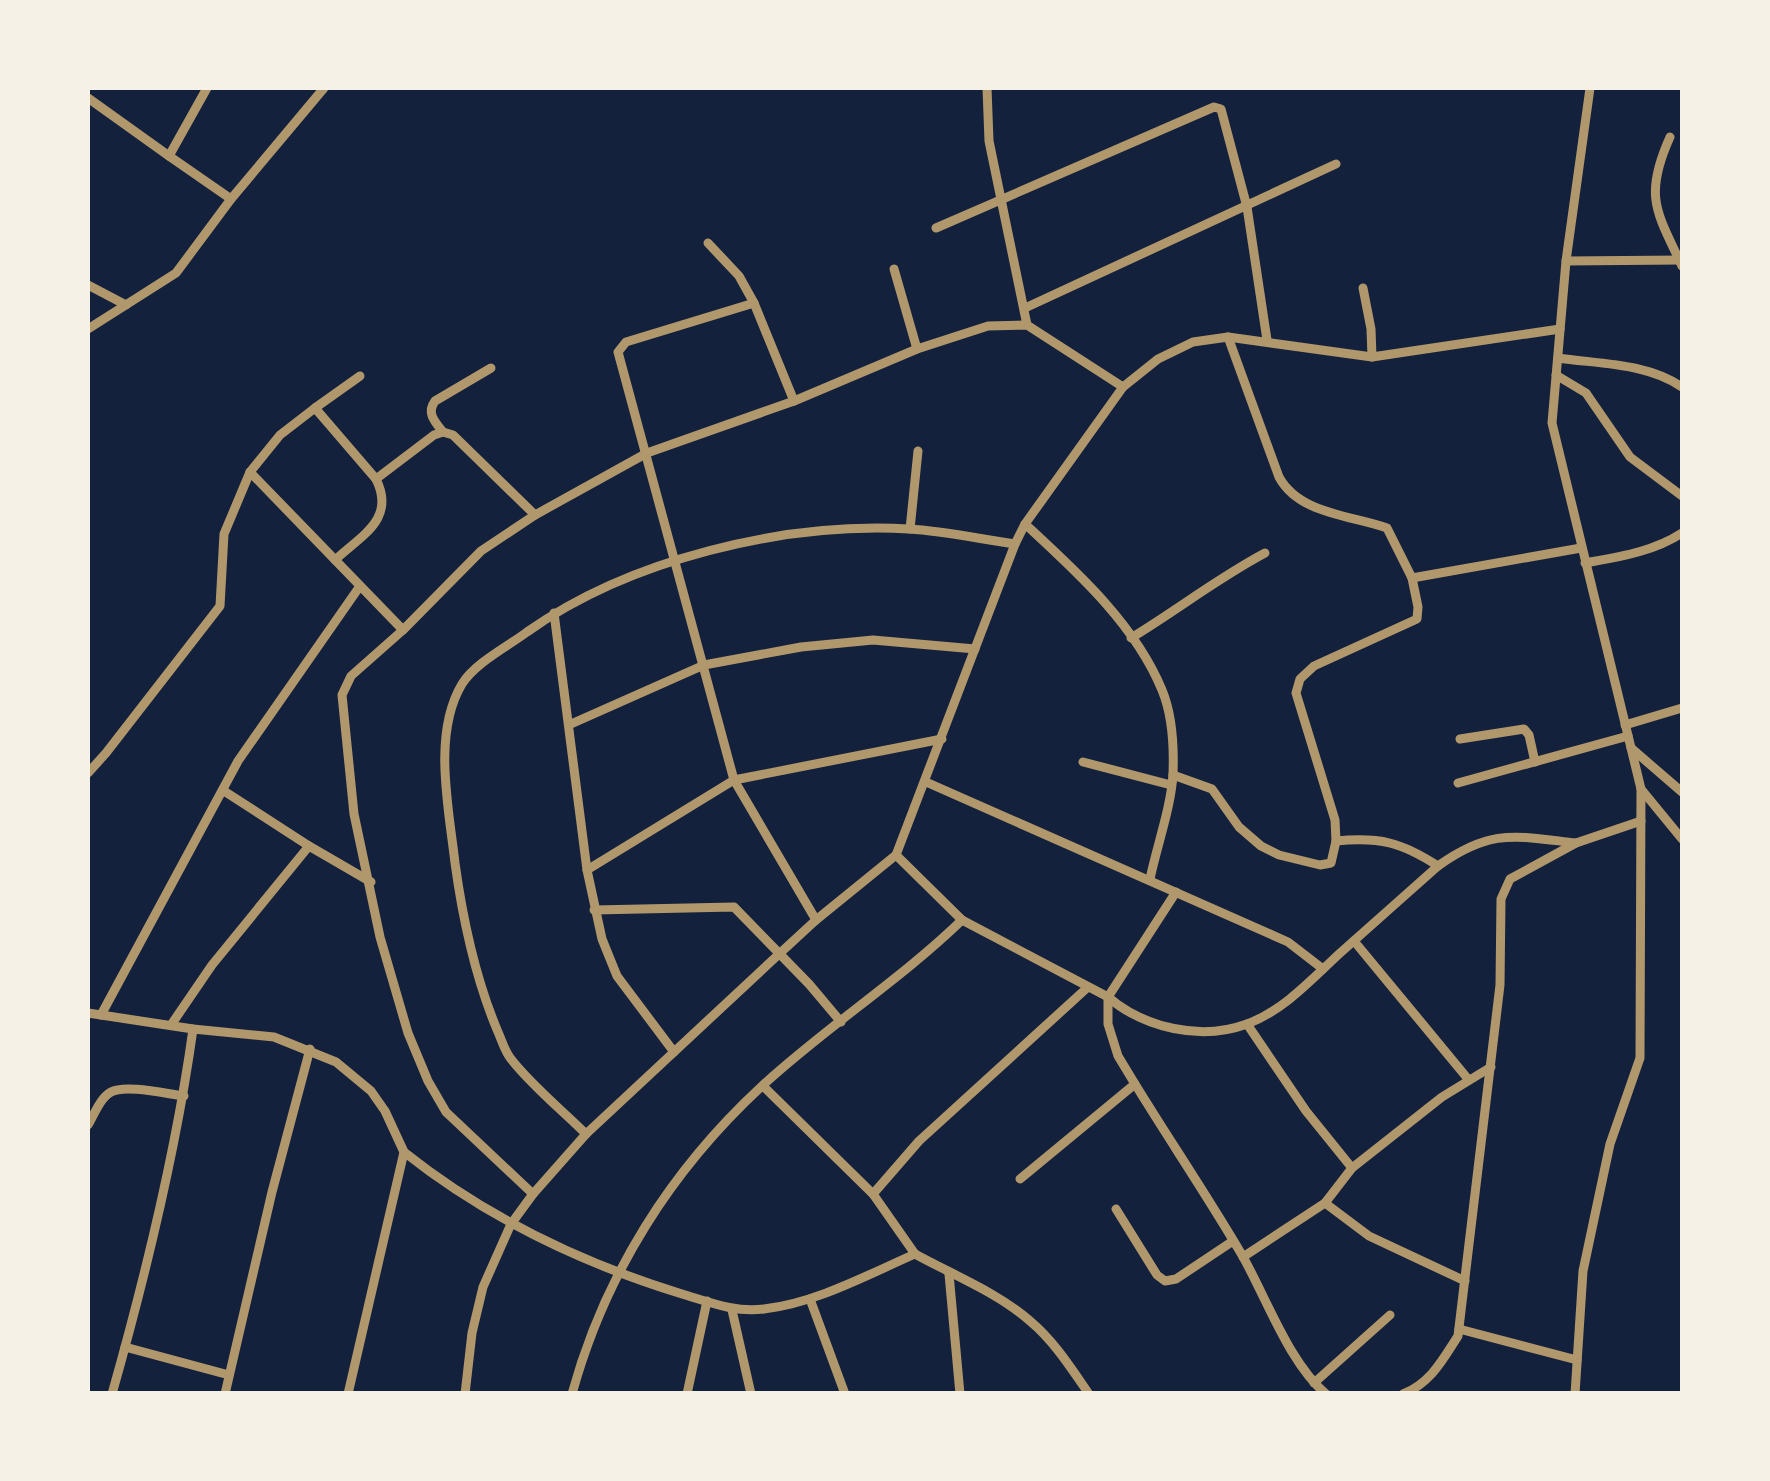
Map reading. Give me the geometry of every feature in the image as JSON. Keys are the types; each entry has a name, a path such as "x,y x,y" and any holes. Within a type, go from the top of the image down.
{"street":[{"path":"169,156 207,88"},
{"path":"88,329 176,273 324,88"},
{"path":"988,88 988,141 1027,325"},
{"path":"1576,1394 1583,1271 1610,1144 1640,1058 1641,789 1552,423 1566,261 1590,88"},
{"path":"88,98 232,199"},
{"path":"936,228 1214,107 1221,109 1248,207 1267,340"},
{"path":"1670,138 1656,168 1656,204 1662,228 1682,263"},
{"path":"1025,308 1336,164"},
{"path":"708,244 739,276 754,303 794,401"},
{"path":"1566,261 1682,263"},
{"path":"894,269 918,350"},
{"path":"88,284 126,305"},
{"path":"1363,288 1372,357"},
{"path":"754,303 626,342 618,352 734,780 816,920"},
{"path":"534,1194 446,1112 428,1081 393,982 354,814 342,695 351,676 481,551 535,515 647,453 794,401 918,350 988,326 1027,325 1123,387"},
{"path":"465,1394 472,1333 483,1287 511,1224 534,1194 586,1134 778,954 896,855 1015,544 1025,524 1123,387 1158,359 1192,342 1228,336 1372,357 1560,329"},
{"path":"1083,762 1212,789 1239,827 1261,846 1279,855 1326,866 1334,857 1336,841 1331,805 1296,693 1300,679 1314,666 1416,619 1418,607 1412,578 1387,528 1309,505 1289,495 1228,336"},
{"path":"1558,358 1646,370 1664,375 1682,387"},
{"path":"443,432 430,407 491,368"},
{"path":"88,772 220,606 224,534 250,472 280,435 360,376"},
{"path":"1556,376 1586,392 1630,457 1682,496"},
{"path":"315,408 376,479 384,507 380,517 335,560"},
{"path":"376,479 443,432 453,435 535,515"},
{"path":"910,529 918,451"},
{"path":"250,472 403,630"},
{"path":"1025,524 1081,576 1131,638 1163,691 1171,726 1172,780 1150,879"},
{"path":"586,1134 509,1057 466,932 449,813 446,737 452,708 464,681 575,601 676,560 783,537 832,531 910,529 1015,544"},
{"path":"1584,563 1639,552 1682,533"},
{"path":"1412,578 1580,548"},
{"path":"1131,638 1198,596 1219,578 1265,553"},
{"path":"101,1015 238,762 360,586"},
{"path":"554,613 594,910 616,976 674,1052"},
{"path":"571,724 704,664 801,647 873,640 974,649"},
{"path":"1458,783 1535,762 1682,708"},
{"path":"1460,739 1524,729 1535,762"},
{"path":"588,870 734,780 942,739"},
{"path":"1631,748 1682,792"},
{"path":"926,782 1288,942 1323,969"},
{"path":"1641,789 1682,839"},
{"path":"224,790 370,882"},
{"path":"1403,1394 1419,1388 1458,1336 1500,984 1501,899 1510,879 1576,843 1641,821"},
{"path":"896,855 962,920 1108,997 1127,1013 1180,1030 1209,1031 1247,1024 1288,1000 1464,847 1486,838 1518,836 1576,843"},
{"path":"1336,841 1369,838 1407,846 1438,866"},
{"path":"171,1025 212,965 309,846"},
{"path":"1176,892 1108,997 1108,1024 1118,1056 1233,1241 1314,1383 1326,1394"},
{"path":"594,910 734,907 841,1022"},
{"path":"572,1394 582,1356 618,1274 684,1166 762,1086 918,962 962,920"},
{"path":"1354,941 1468,1078"},
{"path":"872,1194 919,1142 1088,987"},
{"path":"88,1013 193,1029 262,1034 310,1050 336,1062 371,1091 404,1152 472,1202 618,1274 732,1310 760,1310 810,1298 915,1254"},
{"path":"1247,1024 1306,1111 1352,1168"},
{"path":"112,1394 144,1280 184,1096 193,1029"},
{"path":"226,1394 310,1050"},
{"path":"1243,1258 1325,1203 1352,1168 1468,1078 1491,1067"},
{"path":"1020,1179 1135,1084"},
{"path":"762,1086 872,1194 915,1254 1030,1320 1063,1356 1089,1394"},
{"path":"88,1125 112,1092 122,1089 184,1096"},
{"path":"348,1394 404,1152"},
{"path":"1325,1203 1369,1236 1465,1281"},
{"path":"1116,1209 1165,1281 1176,1279 1233,1241"},
{"path":"949,1274 960,1394"},
{"path":"810,1298 845,1394"},
{"path":"687,1394 707,1302"},
{"path":"732,1310 750,1394"},
{"path":"1314,1383 1390,1315"},
{"path":"1459,1329 1578,1360"},
{"path":"125,1347 229,1375"}]}
